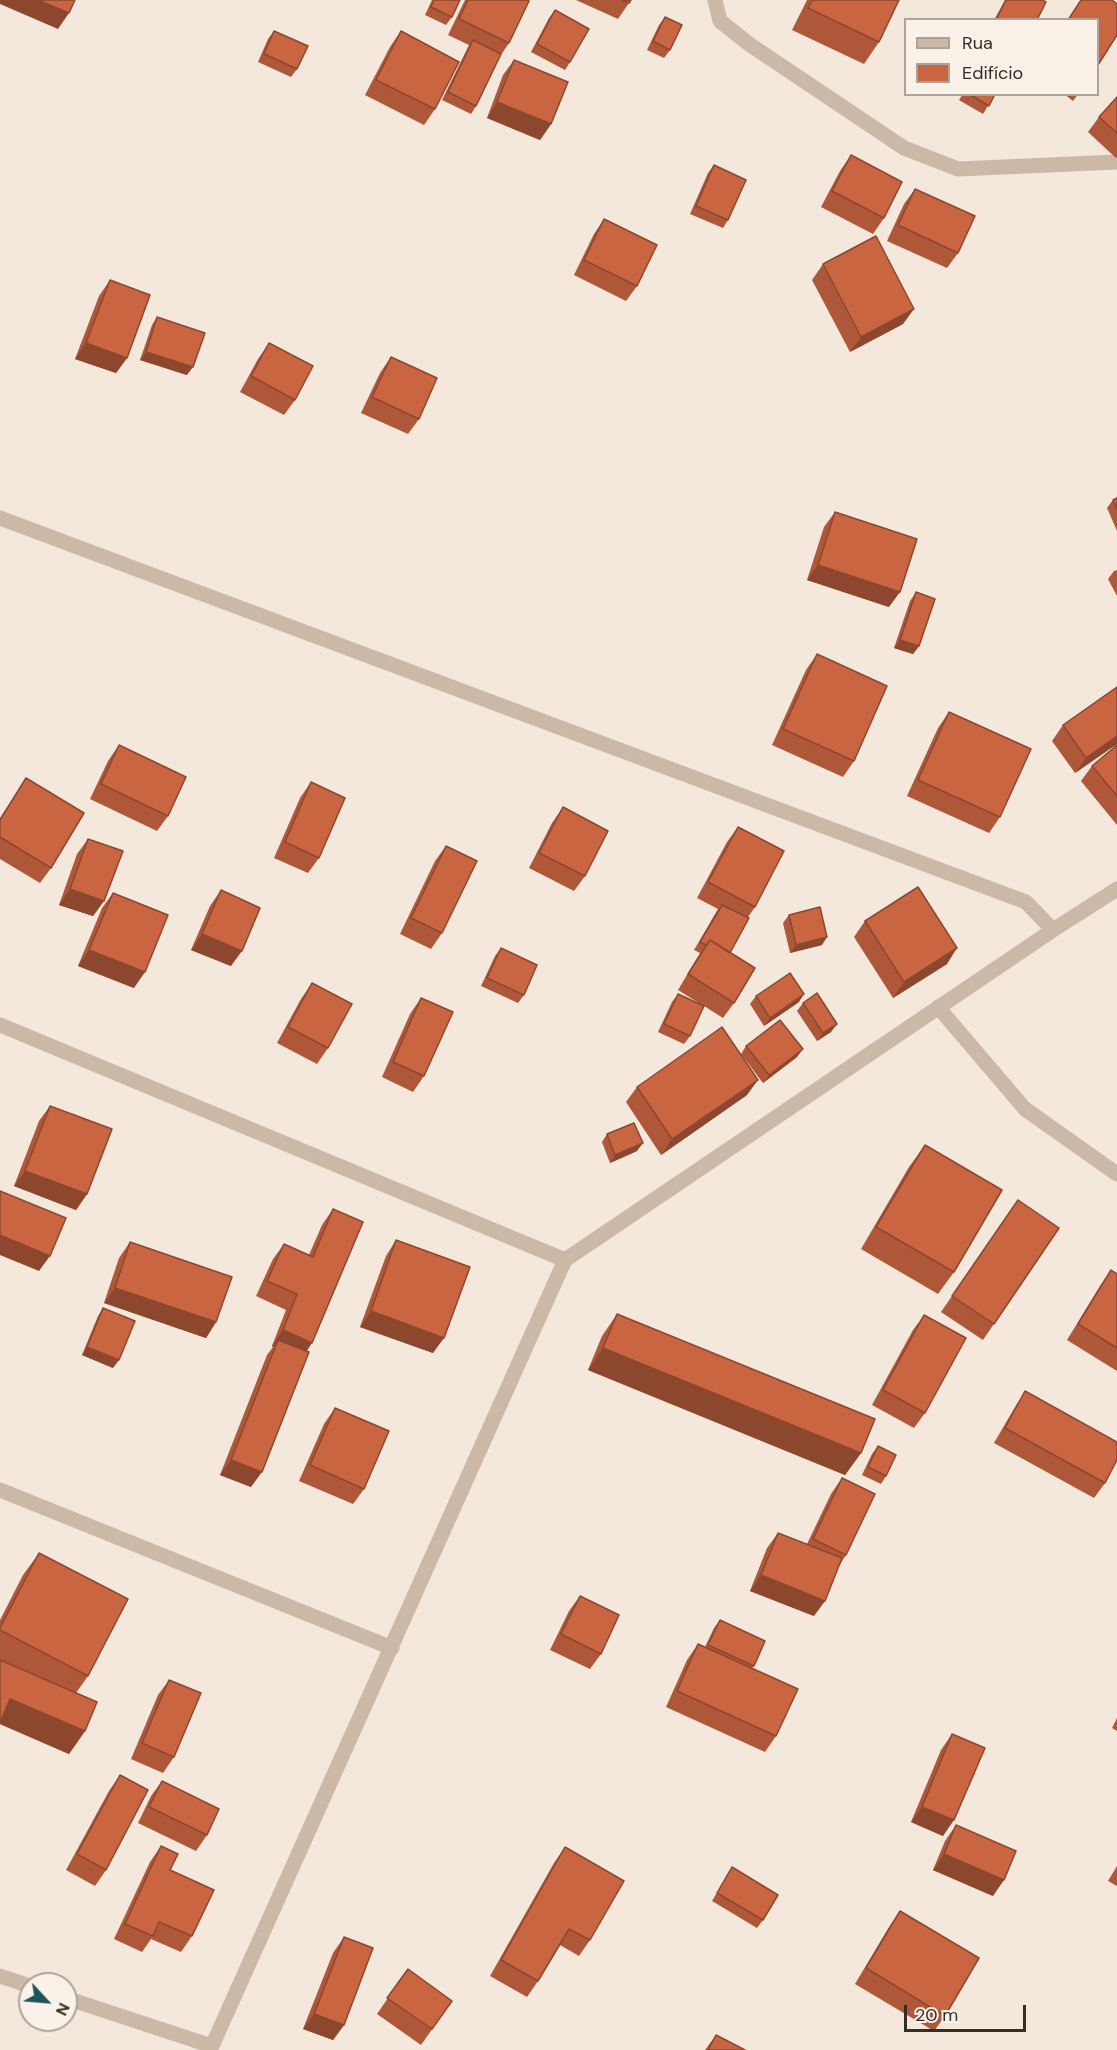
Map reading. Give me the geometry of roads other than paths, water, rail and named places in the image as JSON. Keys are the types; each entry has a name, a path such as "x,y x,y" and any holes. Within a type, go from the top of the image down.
{"street":[{"path":"715,0 720,21 749,44 904,148 958,169 1117,162"},
{"path":"0,518 1026,902 1053,930"},
{"path":"78,2002 215,2048 565,1260 938,1007 1117,889"},
{"path":"938,1007 1025,1109 1117,1174"},
{"path":"0,1025 565,1260"},
{"path":"0,1490 392,1648"},
{"path":"0,1976 18,1982"}]}
